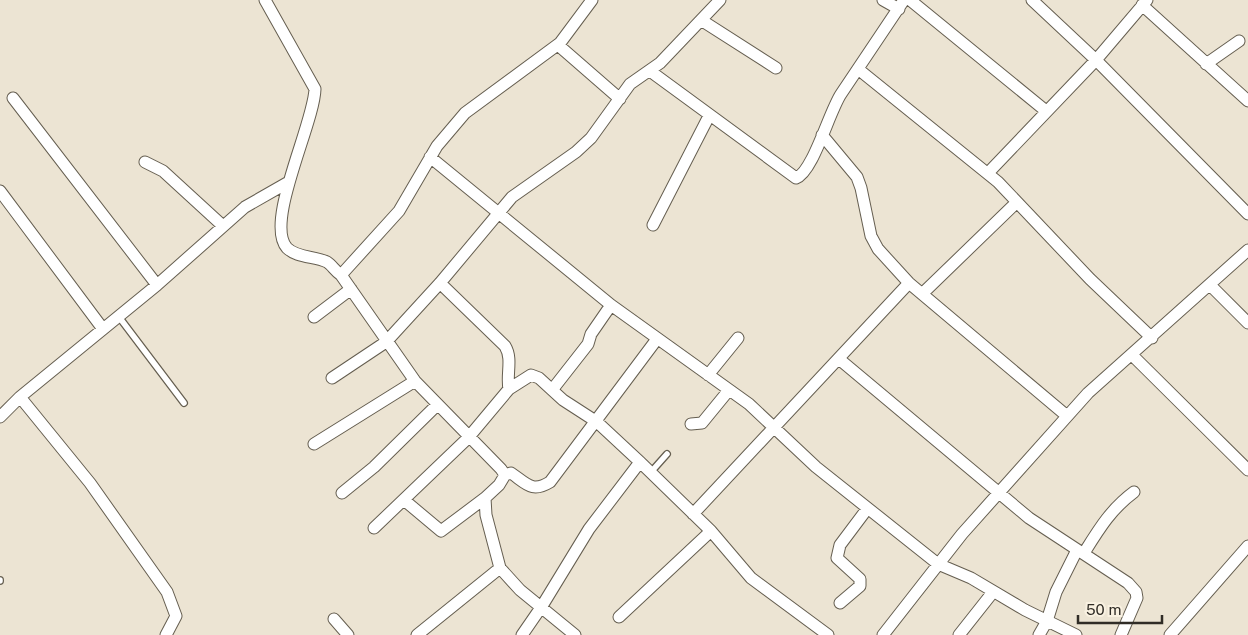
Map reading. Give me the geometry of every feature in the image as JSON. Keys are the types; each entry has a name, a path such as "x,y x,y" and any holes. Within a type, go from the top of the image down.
{"street":[{"path":"265,0 315,90 306,130 288,183 281,236 286,246 295,252 327,262 341,275 414,381 505,476"},
{"path":"341,275 399,211 430,157 465,113 558,45 588,8 592,0"},
{"path":"332,378 386,342 440,283 512,197 576,152 592,138 630,84 660,63 720,0"},
{"path":"650,71 709,116 759,149 796,178 803,176 810,165 831,109 901,4 883,0"},
{"path":"910,0 1046,111"},
{"path":"1032,0 1096,60 1248,214"},
{"path":"988,173 1096,60 1145,3 1206,64 1248,101"},
{"path":"701,20 776,68"},
{"path":"1206,64 1239,41"},
{"path":"558,45 620,99"},
{"path":"858,69 988,173 1018,202 1090,279 1152,338"},
{"path":"13,98 157,285"},
{"path":"653,225 709,116"},
{"path":"822,135 857,177 871,236 878,249 909,283 923,292 1067,416"},
{"path":"430,157 611,305 729,390 776,427 816,467 938,564 971,578 993,592 1076,635"},
{"path":"145,162 163,171 223,226"},
{"path":"0,417 20,397 157,285 253,200 288,183"},
{"path":"0,191 104,329"},
{"path":"923,292 1018,202"},
{"path":"882,635 938,564 1088,393 1152,338 1248,250"},
{"path":"440,283 499,338 505,346 509,358 507,379 509,389"},
{"path":"693,514 909,283"},
{"path":"1210,285 1248,323"},
{"path":"314,317 351,289"},
{"path":"552,390 588,344 591,334 611,305"},
{"path":"708,375 738,338"},
{"path":"404,500 441,531 485,498 499,485 505,476 511,473 532,488 541,487 550,482 657,339"},
{"path":"1132,355 1248,470"},
{"path":"839,359 1030,518 1128,583 1136,592 1136,602 1121,635"},
{"path":"374,528 468,438 509,389 531,375 539,378 552,390 596,422 651,472 711,531 751,578 828,635"},
{"path":"314,444 414,381"},
{"path":"691,424 702,423 729,390"},
{"path":"20,397 90,483 168,592 176,616 166,635"},
{"path":"342,493 374,467 437,405"},
{"path":"522,635 542,606 588,529 640,462"},
{"path":"1039,635 1047,621 1056,592 1081,551 1117,504 1134,492"},
{"path":"485,498 486,515 500,568 520,590 542,606 575,635"},
{"path":"840,603 861,583 860,579 837,558 840,545 867,509"},
{"path":"619,618 711,531"},
{"path":"1170,635 1248,546"},
{"path":"417,635 500,568"},
{"path":"959,635 993,592"},
{"path":"334,619 348,635"}],"lane":[{"path":"119,317 184,403"},
{"path":"651,472 667,454"}]}
